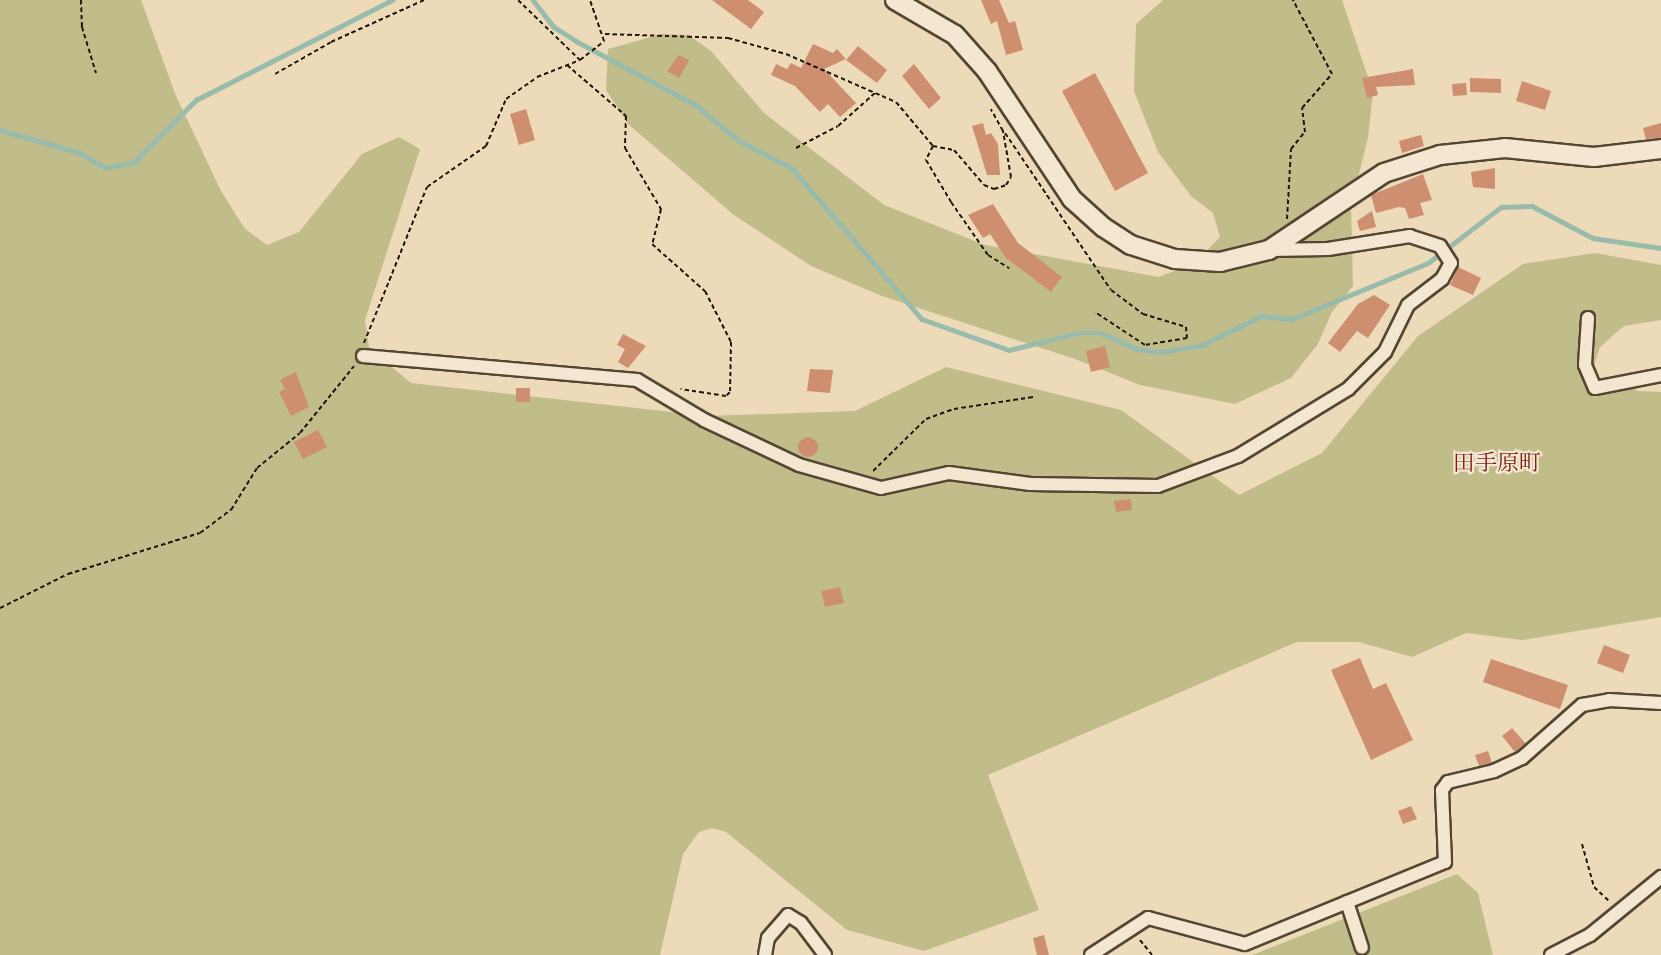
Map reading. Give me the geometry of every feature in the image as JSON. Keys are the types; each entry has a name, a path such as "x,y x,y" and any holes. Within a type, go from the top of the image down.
{"street":[{"path":"363,356 637,380 704,420 768,450 862,485 904,485 949,473 1030,484 1158,486 1216,466 1269,440 1370,372 1385,352 1408,305 1450,269 1444,249 1410,236 1328,249 1269,250 1220,262 1175,260 1131,245 1072,199 994,81 955,35 895,0"},
{"path":"1269,250 1384,173 1440,155 1505,148 1594,157 1661,149"},
{"path":"1588,318 1586,365 1595,388 1661,375"},
{"path":"1091,955 1148,918 1245,945 1445,862 1442,789 1448,782 1494,771 1522,758 1582,705 1661,703"},
{"path":"1551,955 1572,948 1642,896 1661,877"},
{"path":"1347,902 1362,948"},
{"path":"765,955 768,938 788,915 801,923 825,955"}],"path":[{"path":"81,0 81,27 96,73"},
{"path":"275,75 331,42 424,0"},
{"path":"518,0 580,60"},
{"path":"0,608 68,574 141,548 200,533 231,510 257,468 300,433 363,356 364,341 428,188 486,146 506,99 537,77 580,60 604,40 605,34 590,0"},
{"path":"1290,235 1285,212 1291,149 1305,132 1302,108 1332,74 1293,0"},
{"path":"605,34 728,38 760,44 876,92 910,114 933,146 954,150 984,185 994,189 1006,185 1011,177 1003,131"},
{"path":"567,65 626,116 625,148 661,209 652,244 705,291 731,342 730,392 726,396 698,395 677,388"},
{"path":"994,81 989,99 1003,131 1111,290 1143,314 1176,321 1186,327 1187,338 1145,345 1095,312"},
{"path":"796,148 838,126 876,92"},
{"path":"933,146 926,160 951,202 988,255 1009,268"},
{"path":"862,485 926,419 954,409 1033,397"},
{"path":"1582,844 1594,887 1601,896 1610,902 1642,896"},
{"path":"1132,927 1152,955"}],"shaded area":[{"path":"0,0 141,0 176,96 221,191 245,229 267,245 299,232 362,154 399,137 420,149 365,320 369,348 411,383 708,416 855,411 946,367 1121,410 1239,495 1322,453 1418,336 1523,264 1595,253 1661,265 1661,320 1624,326 1600,347 1591,375 1639,391 1661,392 1661,617 1523,640 1466,633 1412,657 1359,642 1297,642 988,775 1039,910 924,951 847,930 726,832 712,828 699,832 683,854 660,955 0,955"},
{"path":"1163,0 1342,0 1373,92 1368,138 1351,206 1353,286 1332,312 1318,344 1291,378 1235,404 1140,385 1075,359 882,296 811,266 734,215 628,124 606,90 608,49 662,34 689,35 711,51 764,113 884,205 985,245 1159,277 1196,262 1220,237 1213,213 1191,196 1158,152 1134,91 1136,24"},
{"path":"1457,874 1478,893 1493,955 1252,955"}],"building":[{"path":"712,0 748,0 764,12 751,29"},
{"path":"981,0 999,0 1009,23 1015,21 1023,50 1006,55 997,21 991,24"},
{"path":"813,44 833,53 837,49 846,59 824,69 856,103 840,117 828,104 820,112 795,86 771,75 776,64 787,69 791,63 801,68"},
{"path":"858,46 887,70 877,83 846,60"},
{"path":"679,55 689,60 679,78 667,71"},
{"path":"914,64 941,98 929,109 902,76"},
{"path":"1413,69 1415,85 1376,87 1378,95 1367,98 1362,78"},
{"path":"1095,73 1148,173 1115,191 1062,91"},
{"path":"1470,78 1501,79 1501,93 1470,92"},
{"path":"1522,81 1551,91 1545,110 1516,101"},
{"path":"1466,83 1467,95 1453,96 1452,84"},
{"path":"526,109 535,140 519,145 510,114"},
{"path":"983,123 986,135 991,133 998,144 1000,175 987,175 972,126"},
{"path":"1661,123 1661,138 1646,139 1643,128"},
{"path":"1421,135 1424,146 1402,153 1399,141"},
{"path":"1495,168 1495,189 1473,187 1471,172"},
{"path":"1423,174 1432,200 1420,203 1424,215 1409,219 1405,208 1399,207 1376,213 1371,195"},
{"path":"993,204 1018,243 1062,277 1051,292 1006,258 990,234 983,238 968,215"},
{"path":"1372,211 1376,227 1360,231 1357,221"},
{"path":"1458,267 1481,278 1473,295 1450,285"},
{"path":"1374,295 1390,305 1368,338 1357,331 1340,352 1328,343 1358,304"},
{"path":"623,334 646,346 628,368 618,362 625,349 617,345"},
{"path":"1105,346 1110,367 1091,372 1086,351"},
{"path":"810,369 833,370 830,393 807,391"},
{"path":"296,372 309,407 291,416 279,392 285,389 280,380"},
{"path":"516,388 530,388 530,402 516,402"},
{"path":"318,430 327,447 303,459 294,442"},
{"path":"808,437 815,440 818,447 815,454 808,457 801,454 798,447 801,440"},
{"path":"1131,499 1132,510 1116,512 1114,501"},
{"path":"840,587 844,603 825,607 821,591"},
{"path":"1604,645 1630,655 1623,673 1597,663"},
{"path":"1360,658 1373,689 1386,683 1413,740 1371,760 1331,670"},
{"path":"1491,659 1568,685 1560,709 1483,682"},
{"path":"1512,728 1526,744 1515,752 1502,736"},
{"path":"1488,751 1492,763 1479,766 1475,755"},
{"path":"1411,806 1417,819 1403,824 1398,811"},
{"path":"1044,935 1049,955 1037,955 1033,938"}],"waterway":[{"path":"0,130 80,153 106,168 134,162 196,100 392,0"},
{"path":"533,0 554,27 696,105 739,141 792,168 922,319 1009,350 1078,333 1101,333 1137,349 1162,352 1202,345 1262,316 1292,319 1428,263 1501,207 1532,206 1593,238 1661,248"}],"district":[{"name":"田手原町","path":"1497,463"}]}
